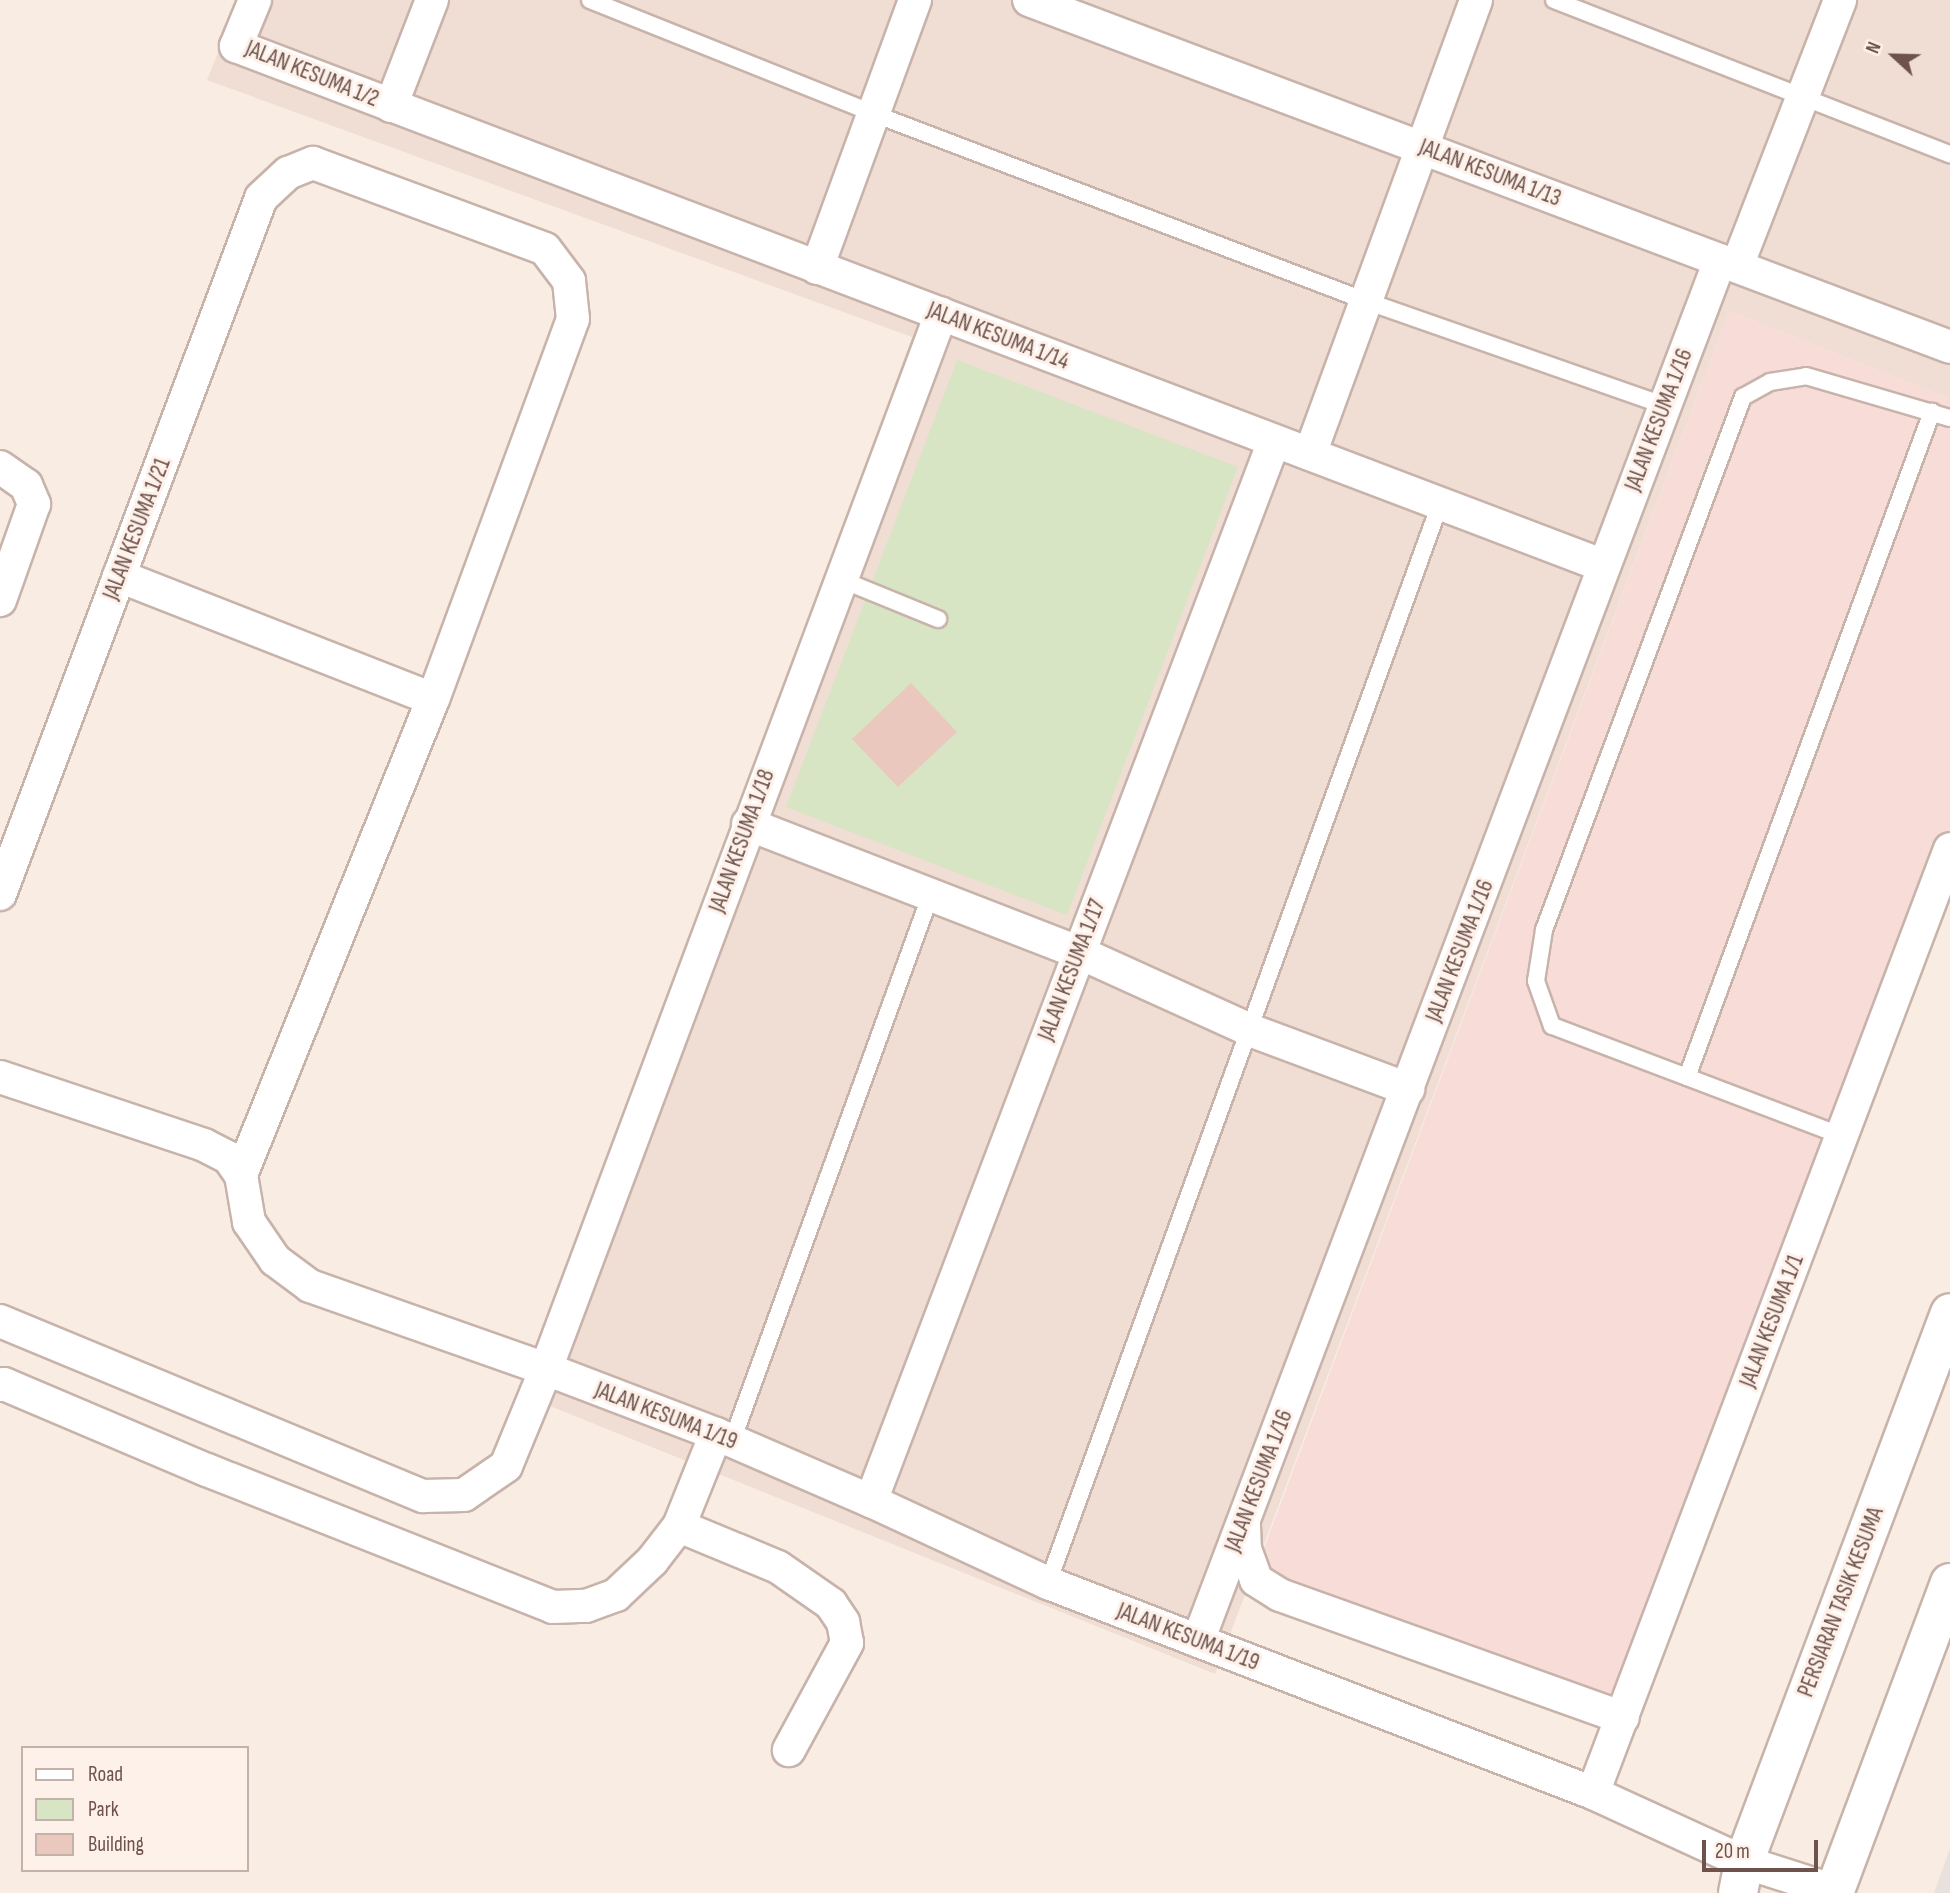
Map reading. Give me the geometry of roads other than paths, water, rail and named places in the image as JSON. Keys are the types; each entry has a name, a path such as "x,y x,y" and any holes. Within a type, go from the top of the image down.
{"street":[{"name":"JALAN KESUMA 1/2","path":"255,0 236,46 391,106"},
{"path":"391,106 432,0"},
{"path":"817,268 915,0"},
{"name":"JALAN KESUMA 1/13","path":"1029,0 1950,347"},
{"path":"1310,454 1476,0"},
{"name":"JALAN KESUMA 1/16","path":"1198,1641 1665,407 1802,98 1840,0"},
{"name":"JALAN KESUMA 1/14","path":"391,106 1604,566"},
{"name":"JALAN KESUMA 1/21","path":"0,894 261,198 288,173 313,163 545,249 569,281 573,319 433,699"},
{"name":"JALAN KESUMA 1/18","path":"0,1321 423,1496 464,1495 506,1466 546,1369 941,314"},
{"name":"JALAN KESUMA 1/17","path":"871,1501 1274,441"},
{"path":"0,467 26,485 34,504 0,600"},
{"path":"119,576 433,699 242,1175"},
{"path":"748,824 1079,952 1250,1030 1408,1089"},
{"name":"JALAN KESUMA 1/1","path":"1593,1793 1950,849"},
{"path":"0,1077 204,1145 229,1158 242,1175"},
{"name":"JALAN KESUMA 1/19","path":"242,1175 249,1222 275,1260 310,1286 546,1369 724,1438 871,1501 1048,1583 1593,1793 1741,1877 1835,1892"},
{"name":"PERSIARAN TASIK KESUMA","path":"1741,1877 1949,1317"},
{"path":"0,1385 4,1384 207,1470 553,1607 586,1606 616,1595 652,1561 679,1526 724,1438"},
{"path":"1244,1520 1245,1549 1256,1580 1280,1595 1623,1718"},
{"path":"679,1526 778,1567 831,1604 843,1622 847,1643 789,1750"},
{"path":"1835,1892 1950,1583"}],"lane":[{"path":"590,0 872,113 1366,301 1665,407"},
{"path":"1553,0 1950,154"},
{"path":"1842,1136 1552,1026 1536,981 1544,930 1743,397 1770,382 1807,376 1950,418"},
{"path":"1687,1077 1932,412"},
{"path":"1048,1583 1440,504"},
{"path":"840,579 939,620"},
{"path":"724,1438 931,894"}]}
